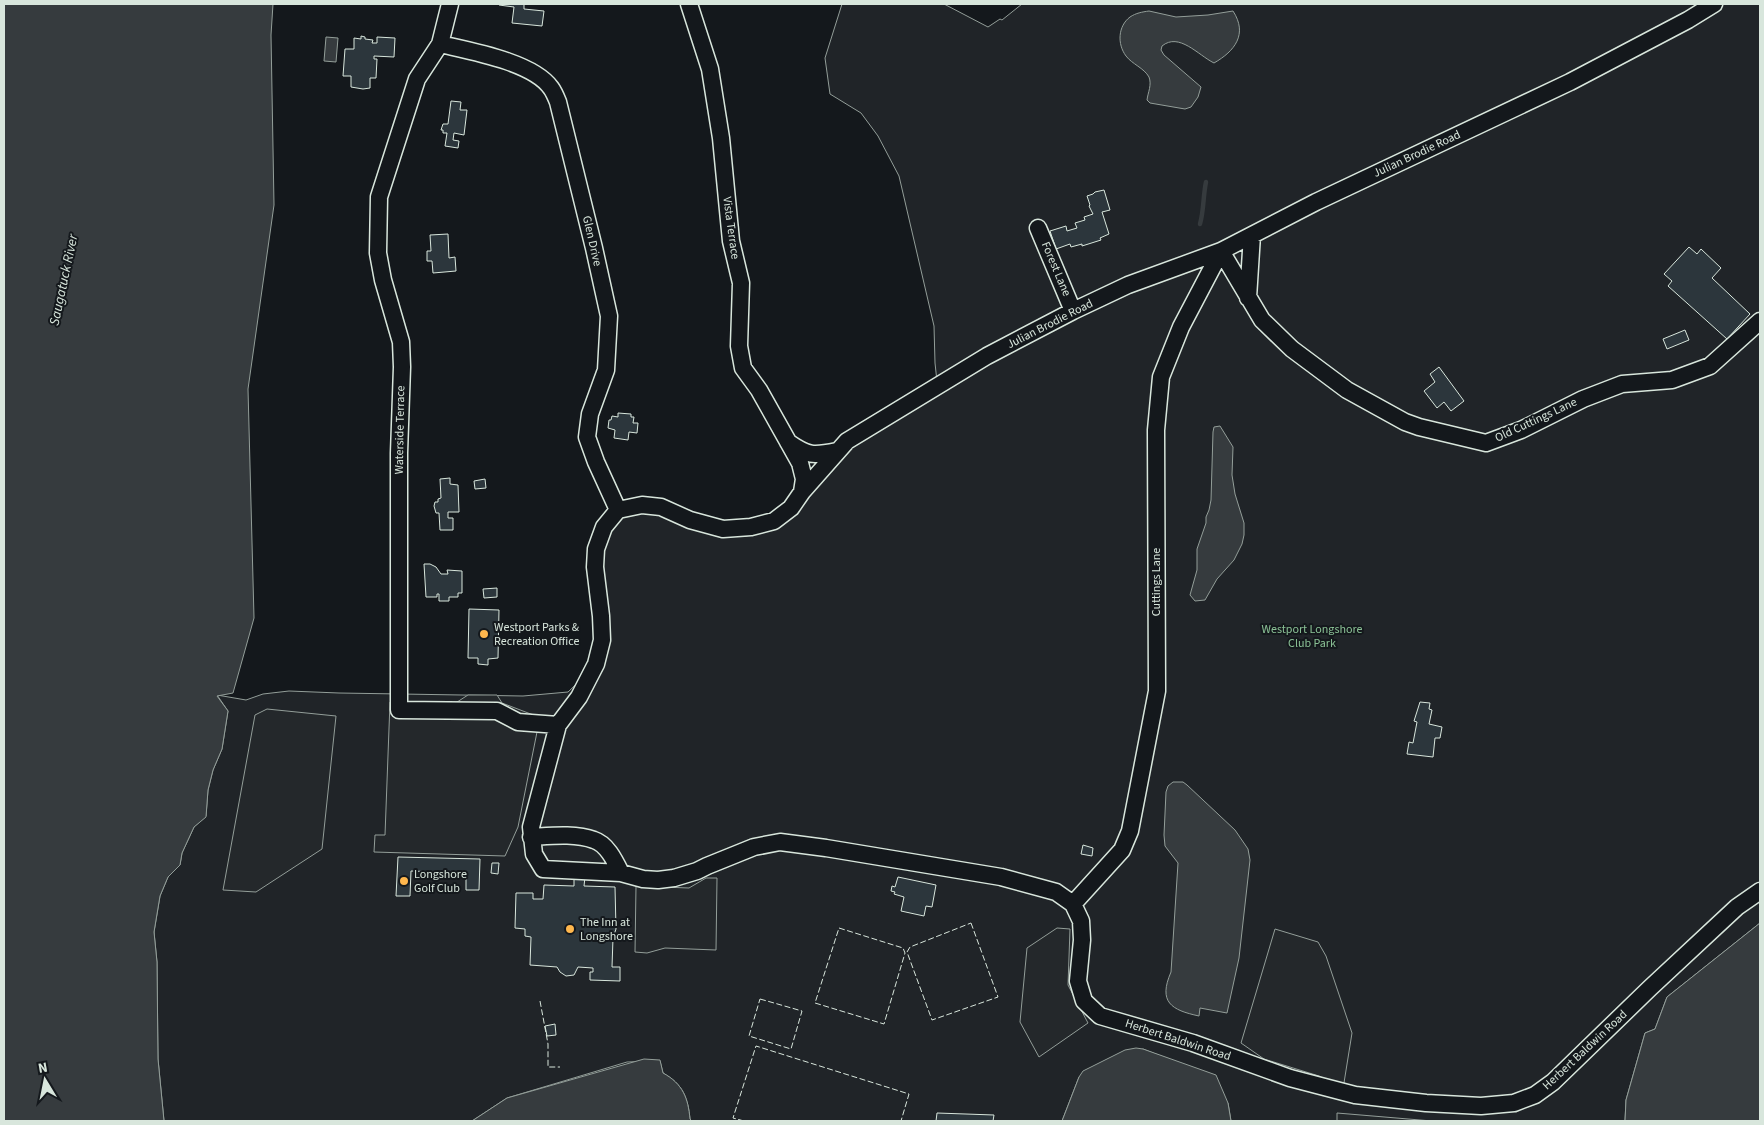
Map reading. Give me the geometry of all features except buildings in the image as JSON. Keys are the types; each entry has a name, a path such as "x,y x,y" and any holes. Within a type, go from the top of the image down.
{"street":[{"name":"Waterside Terrace","path":"450,4 440,44 417,78 379,197 378,253 383,280 401,342 402,367 399,453 399,710 497,711 518,722 558,725"},
{"name":"Vista Terrace","path":"689,4 710,69 721,138 731,241 741,283 739,346 743,368 759,390 800,462 804,480 802,492"},
{"name":"Julian Brodie Road","path":"618,510 642,505 661,507 690,520 722,528 751,527 774,521 791,508 802,492 846,441 986,356 1128,284 1221,250 1325,198 1570,82 1688,20 1714,4"},
{"name":"Glen Drive","path":"440,44 499,59 528,69 551,87 558,102 579,185 608,316 606,370 590,414 587,437 618,510"},
{"name":"Forest Lane","path":"1038,228 1074,311"},
{"path":"1248,298 1252,235"},
{"name":"Old Cuttings Lane","path":"1221,250 1262,320 1286,343 1347,390 1405,422 1486,442 1521,430 1582,399 1622,384 1672,380 1710,366 1760,321"},
{"name":"Cuttings Lane","path":"1073,904 1122,850 1130,831 1157,691 1156,430 1161,377 1180,327 1221,250"},
{"path":"788,442 801,451 816,456 837,451"},
{"path":"618,510 604,527 596,550 595,567 602,632 596,664 579,697 558,725 531,827 534,854 543,869 621,873 644,879 658,880 674,878 697,871 754,848 780,842 1001,877 1056,892 1073,904"},
{"path":"531,837 561,836 595,840 614,858 621,873"},
{"name":"Herbert Baldwin Road","path":"1073,904 1081,921 1082,940 1078,981 1084,1001 1100,1016 1193,1043 1290,1078 1355,1095 1426,1103 1481,1106 1514,1103 1535,1095 1553,1082 1737,907 1760,891"}],"green space":[{"name":"Westport Longshore Club Park","path":"842,4 944,4 988,27 1000,19 1002,20 1022,4 1760,4 1760,923 1667,997 1655,1029 1645,1033 1626,1100 1625,1121 1231,1121 1228,1103 1171,1060 1143,1049 1079,1077 1062,1121 692,1121 683,1092 670,1077 663,1073 660,1061 627,1062 507,1098 472,1121 164,1121 158,1059 157,962 154,932 160,896 168,877 180,865 182,853 194,827 206,816 208,790 213,770 222,749 228,711 217,695 246,700 263,694 289,691 523,696 568,692 596,665 607,625 603,555 606,533 623,514 638,510 656,513 693,528 746,536 767,531 848,448 938,391 934,326 899,176 878,136 861,113 830,94 825,58"}],"shaded area":[{"path":"468,695 497,695 502,703 536,716 537,732 518,827 505,856 374,852 375,835 385,835 390,702 454,704"},
{"path":"267,709 336,716 322,849 256,892 223,890 255,715"},
{"path":"706,878 717,878 716,950 665,948 647,953 635,952 636,886 689,888"},
{"path":"1057,928 1070,929 1068,985 1088,1023 1039,1057 1020,1022 1027,948"},
{"path":"1275,929 1318,942 1326,956 1352,1033 1343,1089 1319,1076 1264,1059 1241,1043"},
{"path":"1337,1113 1432,1121 1337,1121"}],"water":[{"name":"Saugatuck River","path":"4,4 273,4 271,35 274,205 248,389 254,618 233,693 217,696 228,711 222,749 213,770 208,790 206,817 194,827 182,853 180,865 168,877 160,896 154,932 157,962 158,1059 164,1121 4,1121"},
{"path":"1149,11 1176,17 1233,11 1237,19 1239,34 1237,41 1228,53 1214,63 1182,43 1168,42 1162,46 1161,50 1164,55 1201,87 1198,97 1191,107 1185,109 1150,103 1147,100 1150,86 1149,77 1123,51 1120,35 1123,25 1130,17"},
{"path":"326,37 338,38 336,62 324,61"},
{"path":"1220,426 1233,447 1232,475 1235,494 1244,523 1244,535 1234,560 1217,579 1205,600 1195,601 1190,595 1197,570 1197,549 1206,523 1211,500 1213,432 1214,427"},
{"path":"1173,782 1183,782 1187,785 1235,830 1248,849 1250,860 1239,958 1227,1013 1200,1008 1199,1016 1189,1014 1174,1007 1167,998 1167,982 1171,972 1178,863 1165,846 1164,835 1166,792 1168,786"},
{"path":"1760,923 1760,1121 1625,1121 1626,1100 1645,1033 1655,1029 1667,997"},
{"path":"1136,1048 1216,1075 1228,1103 1231,1121 1062,1121 1083,1071 1125,1050"},
{"path":"644,1059 660,1060 663,1073 670,1077 683,1092 692,1121 472,1121 507,1098"}],"waterway":[{"path":"1200,224 1206,182"}],"fence":[{"path":"971,923 998,997 932,1020 907,952 910,947 971,923"},
{"path":"839,928 903,948 905,953 884,1024 815,1003 839,928"},
{"path":"760,999 802,1011 791,1049 749,1036 760,999"},
{"path":"540,1001 548,1044 548,1067 560,1067"},
{"path":"744,1121 733,1118 756,1046 909,1094 901,1121"}],"place":[{"name":"Westport Parks & Recreation Office","path":"484,634"},
{"name":"Longshore Golf Club","path":"404,881"},
{"name":"The Inn at Longshore","path":"570,929"}]}
